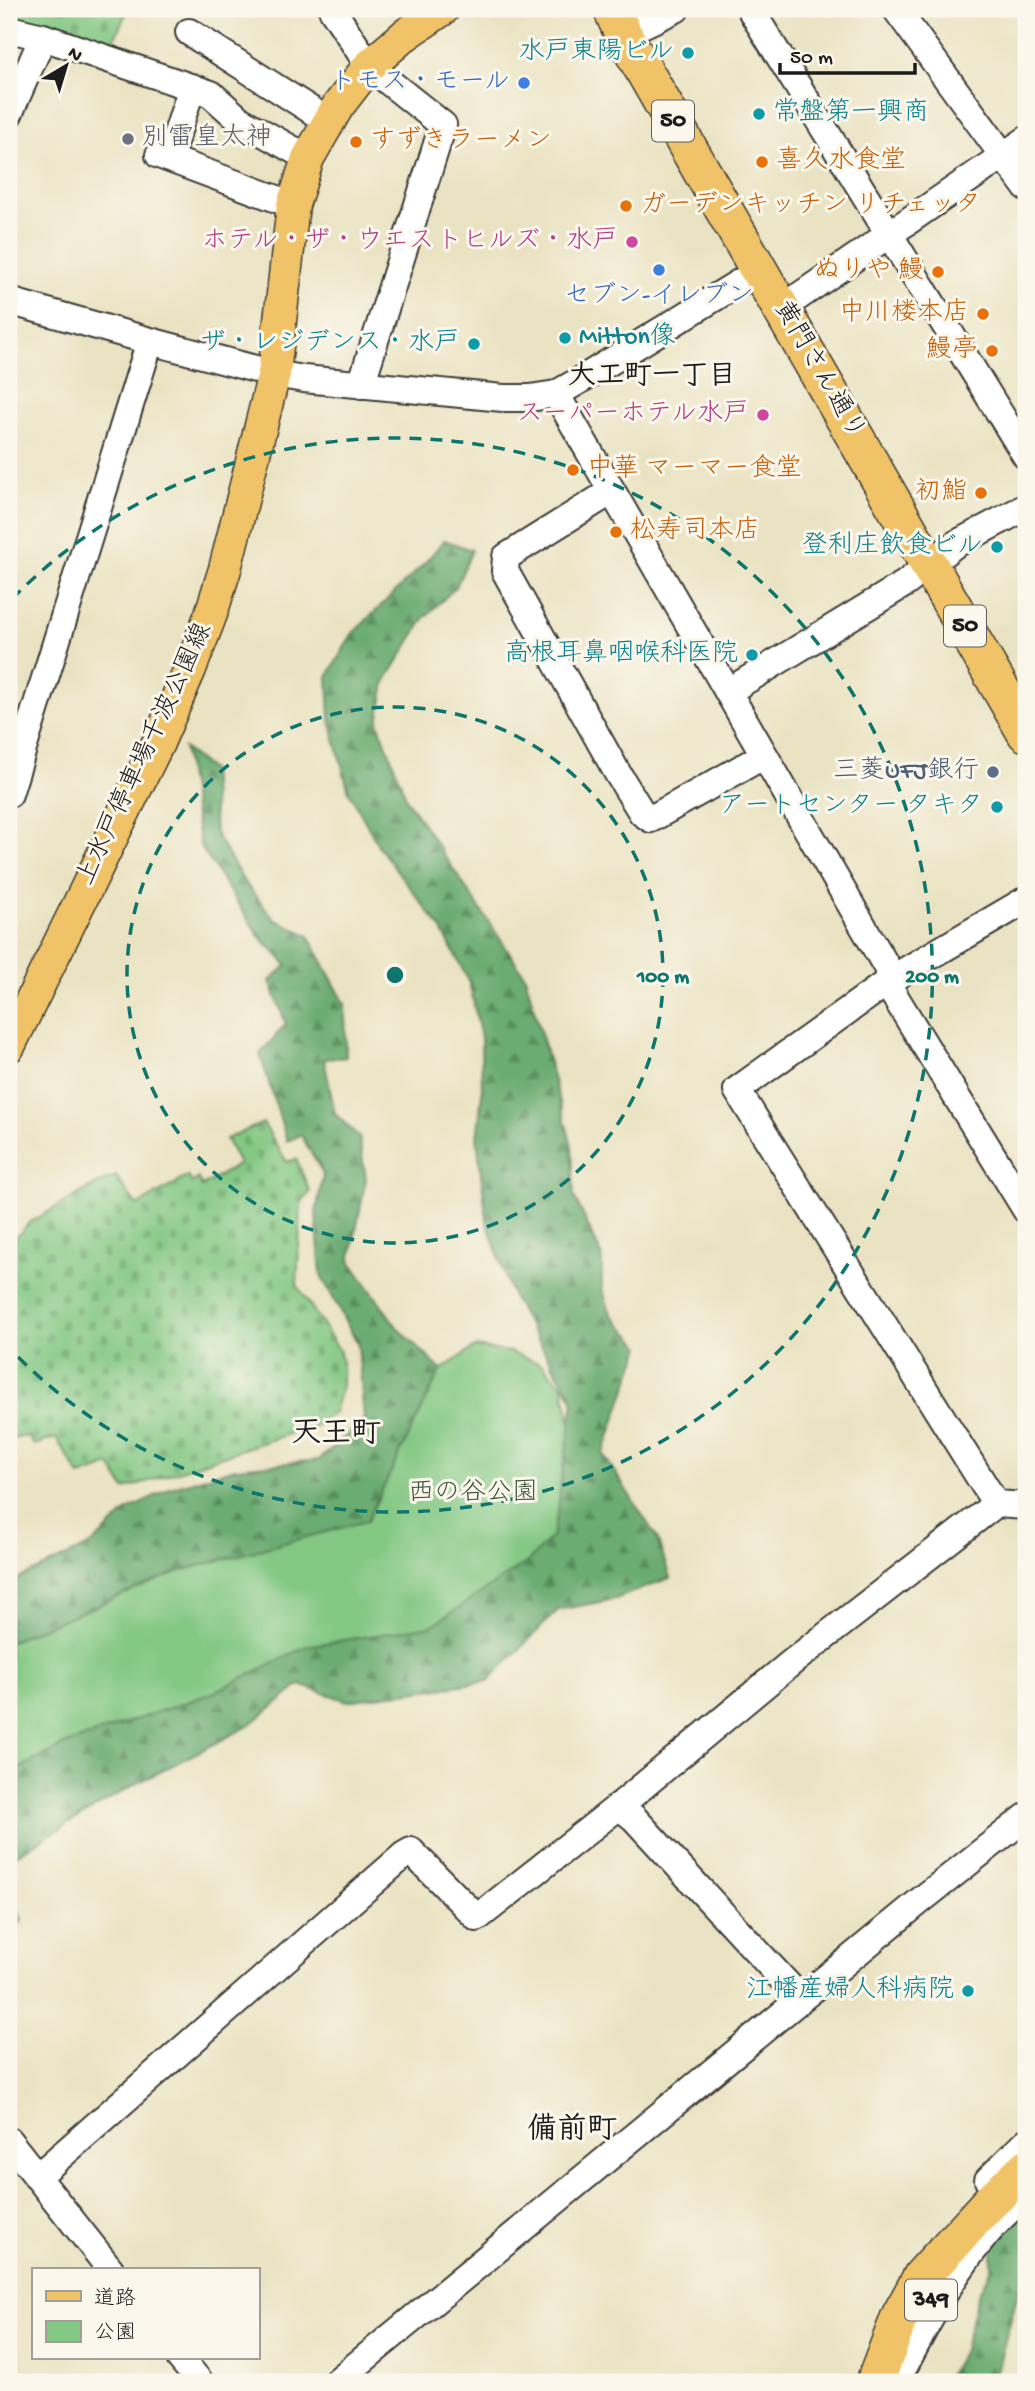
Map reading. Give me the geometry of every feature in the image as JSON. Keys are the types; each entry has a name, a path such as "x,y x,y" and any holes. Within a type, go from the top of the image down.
{"highway":[{"name":"黄門さん通り","path":"617,22 1026,733"},
{"name":"349","path":"893,2377 900,2316 922,2277 972,2221 1026,2168"},
{"name":"349","path":"893,2377 972,2221"}],"main road":[{"name":"上水戸停車場千波公園線","path":"9,1046 158,743 190,669 225,569 274,373 293,205 309,159 328,121 369,66 405,35 443,9"}],"street":[{"path":"332,9 369,66 443,125 361,385"},
{"path":"617,22 676,9"},
{"path":"896,9 1026,187"},
{"path":"746,10 890,235 1026,456"},
{"path":"9,29 43,37 211,94 240,120 309,159"},
{"path":"189,32 328,121"},
{"path":"9,114 43,37"},
{"path":"192,87 164,156 293,205"},
{"path":"782,308 1026,140"},
{"path":"9,301 274,373 361,385 530,398 556,394 760,270"},
{"path":"9,794 150,341"},
{"path":"556,394 729,691 890,980 1026,1210"},
{"path":"612,491 506,557 505,571 611,762 642,813 651,819 763,756"},
{"path":"729,691 906,583 954,545 1026,507"},
{"path":"996,1504 737,1090 890,980 1026,900"},
{"path":"37,2177 404,1855 411,1851 477,1918 619,1806 791,1663 996,1504 1026,1506"},
{"path":"619,1806 634,1818 801,1998"},
{"path":"336,2382 801,1998 1026,1817"},
{"path":"9,2141 109,2268"},
{"path":"900,2316 910,2289 929,2253 986,2182 1026,2142"},
{"path":"893,2377 961,2266 985,2235 1026,2195"},
{"path":"182,2360 200,2382"}],"green space":[{"path":"9,9 128,9 108,53 9,21"},
{"path":"444,540 472,550 456,587 425,617 385,682 378,722 407,800 525,976 572,1146 574,1196 602,1256 602,1288 611,1314 641,1346 603,1454 657,1538 670,1578 615,1599 558,1610 488,1681 348,1701 300,1685 247,1727 132,1786 9,1859 9,1771 66,1744 212,1693 307,1646 339,1641 552,1537 574,1401 513,1298 487,1222 477,1139 482,1094 481,1038 469,981 442,930 379,847 349,792 330,720 328,676 352,634 425,563"},
{"path":"184,748 211,770 215,833 245,883 274,919 308,935 345,1004 346,1057 324,1059 335,1114 359,1137 366,1179 350,1261 397,1327 441,1370 367,1521 180,1571 9,1642 9,1583 91,1545 127,1511 170,1488 235,1468 319,1460 364,1419 358,1345 321,1275 316,1213 323,1174 301,1135 287,1141 260,1054 286,1024 270,981 287,965 259,936 200,846"},
{"path":"263,1123 287,1162 296,1159 310,1192 301,1203 297,1285 339,1350 342,1384 334,1413 309,1431 303,1429 125,1489 110,1465 80,1476 56,1438 34,1445 28,1436 9,1439 9,1245 29,1223 116,1176 137,1206 188,1176 192,1183 198,1178 202,1186 239,1164 226,1139"},
{"name":"西の谷公園","path":"475,1347 510,1352 542,1364 563,1386 571,1424 558,1510 552,1537 527,1562 431,1626 307,1646 212,1693 66,1744 9,1771 9,1642 180,1571 367,1521 441,1370"},
{"path":"9,1895 22,1920 9,1935"},
{"path":"1026,2205 1026,2262 994,2382 944,2382 964,2349 978,2294 992,2268 992,2242"}],"place":[{"name":"水戸東陽ビル","path":"688,53"},
{"name":"トモス・モール","path":"524,83"},
{"name":"常盤第一興商","path":"759,114"},
{"name":"別雷皇太神","path":"128,139"},
{"name":"すずきラーメン","path":"356,142"},
{"name":"喜久水食堂","path":"762,162"},
{"name":"ガーデンキッチン リチェッタ","path":"626,206"},
{"name":"ホテル・ザ・ウエストヒルズ・水戸","path":"632,242"},
{"name":"セブン-イレブン","path":"659,270"},
{"name":"ぬりや 鰻","path":"938,272"},
{"name":"中川楼本店","path":"983,314"},
{"name":"Mitton像","path":"565,338"},
{"name":"ザ・レジデンス・水戸","path":"474,344"},
{"name":"鰻亭","path":"992,351"},
{"name":"スーパーホテル水戸","path":"763,415"},
{"name":"中華 マーマー食堂","path":"573,470"},
{"name":"初鮨","path":"981,493"},
{"name":"松寿司本店","path":"616,532"},
{"name":"登利庄飲食ビル","path":"997,547"},
{"name":"高根耳鼻咽喉科医院","path":"752,655"},
{"name":"三菱UFJ銀行","path":"993,772"},
{"name":"アートセンター タキタ","path":"997,807"},
{"name":"江幡産婦人科病院","path":"968,1991"}],"district":[{"name":"大工町一丁目","path":"652,377"},
{"name":"天王町","path":"336,1435"},
{"name":"備前町","path":"572,2131"}]}
